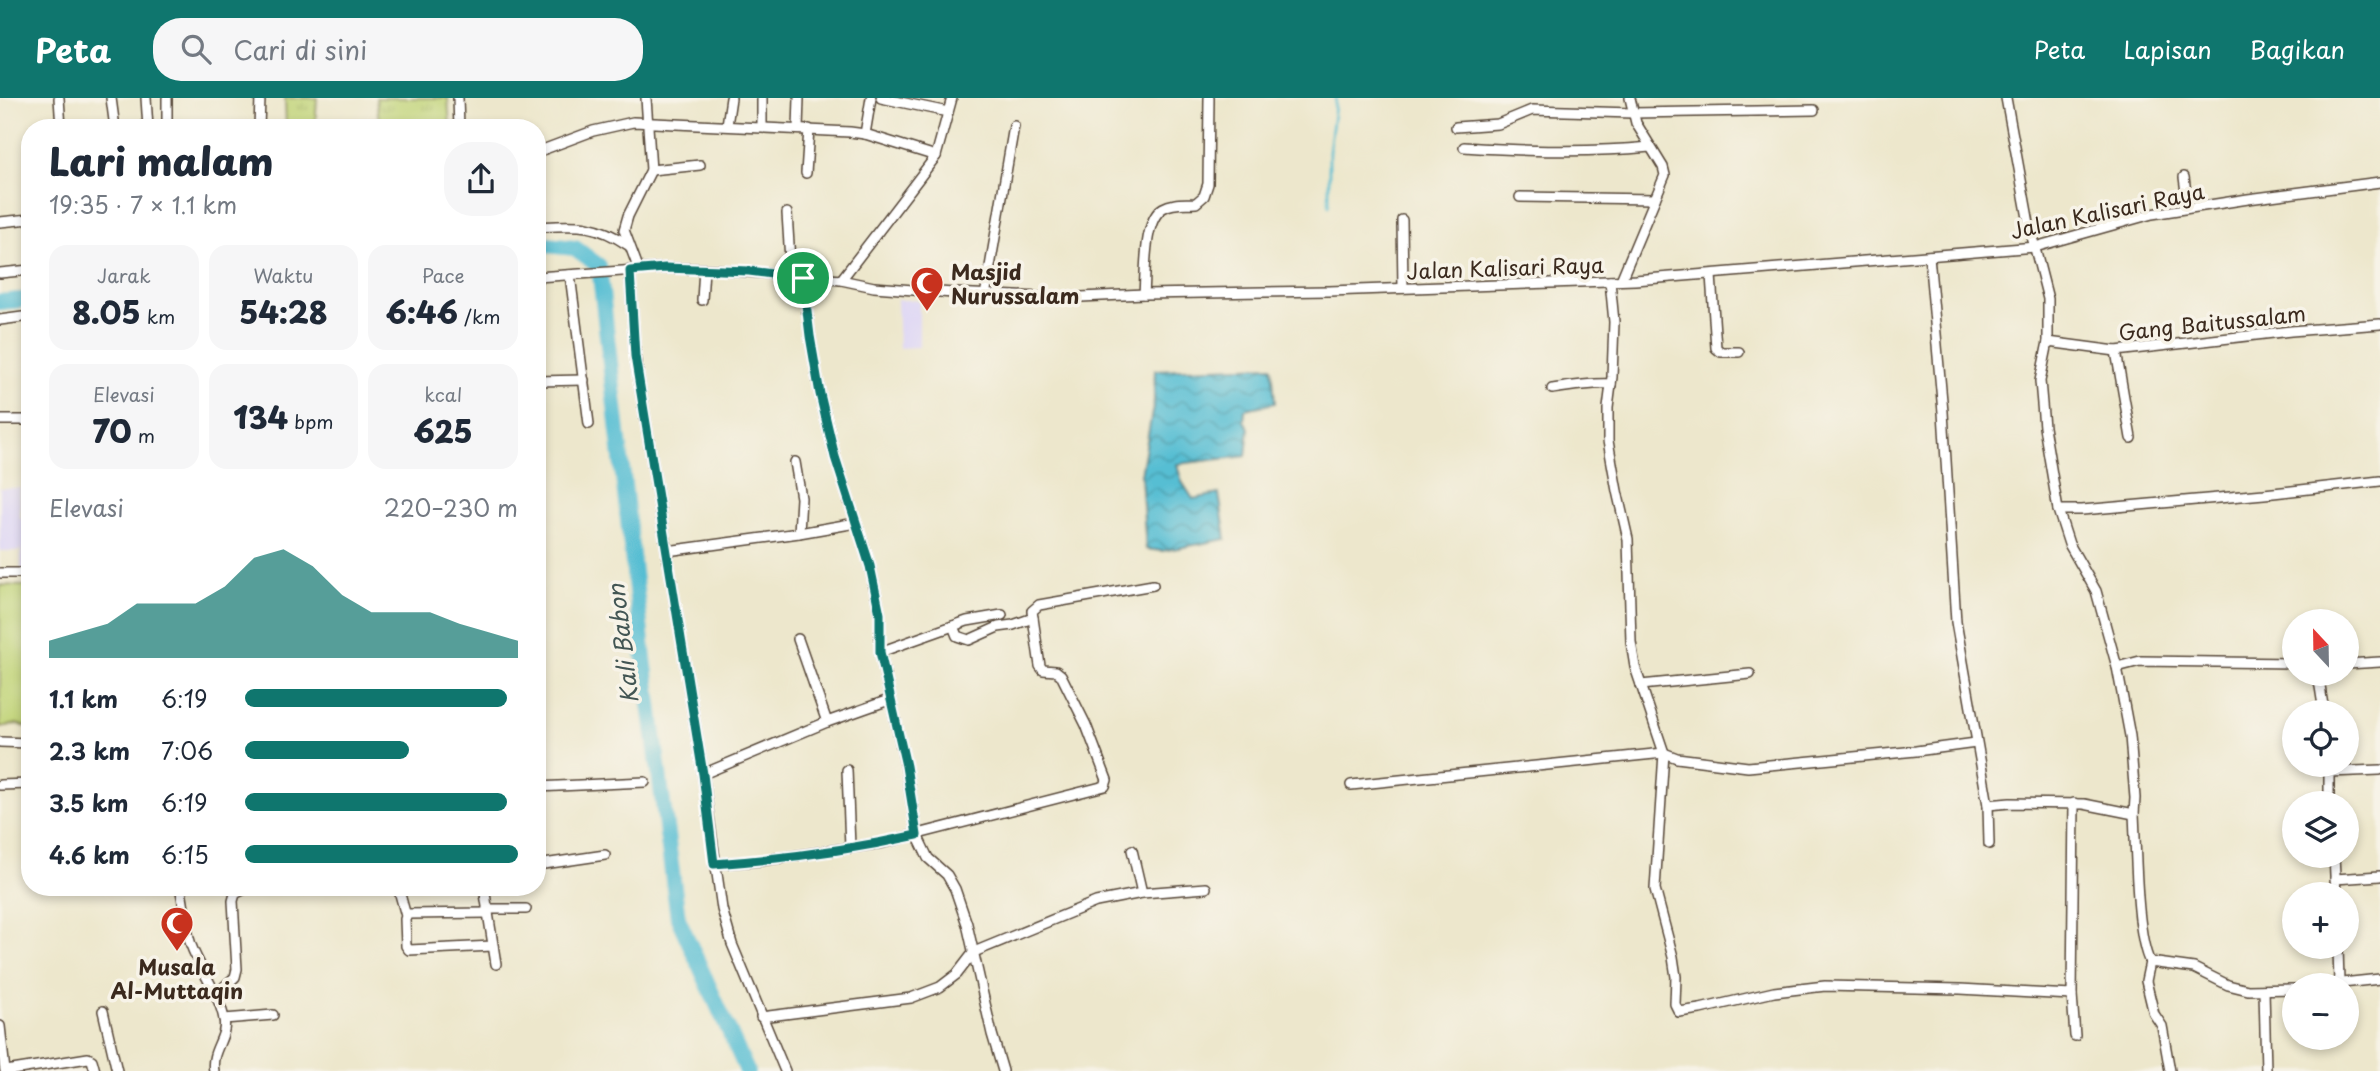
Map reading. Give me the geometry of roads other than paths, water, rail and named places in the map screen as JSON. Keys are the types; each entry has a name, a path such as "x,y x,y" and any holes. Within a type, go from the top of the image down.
{"street":[{"path":"59,98 60,119"},
{"path":"111,98 114,119"},
{"path":"146,98 147,119"},
{"path":"167,98 167,119"},
{"path":"259,119 260,98"},
{"path":"458,98 459,119"},
{"path":"646,98 651,170 624,230 629,246 635,356 703,774 722,909 732,944 785,1071"},
{"path":"727,125 731,98"},
{"path":"762,98 762,127"},
{"path":"798,129 799,98"},
{"path":"865,134 871,98"},
{"path":"881,98 948,111"},
{"path":"841,280 936,156 952,98"},
{"path":"1144,294 1149,236 1154,216 1174,204 1196,202 1206,192 1209,167 1209,98"},
{"path":"1621,280 1665,175 1632,113 1630,98"},
{"path":"2007,98 2030,229 2048,299 2048,342 2040,381 2044,427 2058,510 2069,544 2096,591 2117,667 2130,736 2140,918 2146,955 2150,962 2146,981 2154,1014 2162,1026 2170,1071"},
{"path":"1455,127 1498,124 1532,110 1632,113 1814,110"},
{"path":"546,149 613,125 632,122 865,134 936,156"},
{"path":"985,296 1014,126"},
{"path":"806,173 809,130"},
{"path":"1464,147 1555,152 1605,151 1650,146"},
{"path":"651,170 700,165"},
{"path":"2185,177 2188,208"},
{"name":"Jalan Kalisari Raya","path":"546,276 665,268 704,269 841,280 874,287 985,296 1060,298 1610,281 2035,247 2152,214 2380,183"},
{"path":"1520,197 1656,199"},
{"path":"787,213 791,276"},
{"path":"0,222 21,220"},
{"path":"1402,220 1403,288"},
{"path":"546,227 586,225 618,238 629,246"},
{"path":"1929,256 1943,412 1956,622 1988,805 1989,844"},
{"path":"702,300 704,269"},
{"path":"0,273 21,271"},
{"path":"570,275 589,424"},
{"path":"1711,275 1716,348 1721,352 1739,352"},
{"path":"803,278 820,394 835,457 870,566 880,614 880,652 906,766 917,835 929,858 947,875 955,889 967,924 1003,1071"},
{"path":"1610,281 1614,322 1608,441 1616,491 1628,539 1634,667 1664,753 1655,889 1673,957 1675,1004 1679,1012 1774,992 1825,986 2072,995"},
{"path":"0,320 21,317"},
{"name":"Gang Baitussalam","path":"2048,342 2116,351 2380,324"},
{"path":"2116,351 2131,438"},
{"path":"546,382 584,380"},
{"path":"1552,388 1590,383 1611,384"},
{"path":"0,420 21,421"},
{"path":"795,462 801,498 799,533"},
{"path":"2058,510 2264,494 2380,481"},
{"path":"667,551 856,523"},
{"path":"0,573 21,573"},
{"path":"714,864 759,861 917,835 1105,786 1107,780 1086,725 1061,675 1056,671 1043,670 1040,666 1033,609 1039,605 1153,586"},
{"path":"880,652 953,626 1002,615"},
{"path":"953,626 957,636 969,640 998,627 1033,618"},
{"path":"798,639 827,722"},
{"path":"2117,667 2140,661 2282,663"},
{"path":"2359,663 2380,662"},
{"path":"1641,685 1750,674"},
{"path":"703,774 827,722 889,700"},
{"path":"0,742 21,743"},
{"path":"1351,785 1664,753 1677,758 1748,767 1976,743"},
{"path":"2359,769 2380,770"},
{"path":"847,770 850,848"},
{"path":"546,787 645,782"},
{"path":"0,785 21,784"},
{"path":"1988,805 2074,803 2134,814"},
{"path":"2074,803 2072,995 2075,1036"},
{"path":"1132,850 1142,893"},
{"path":"546,864 606,855"},
{"path":"2335,868 2335,882"},
{"path":"2335,879 2380,876"},
{"path":"761,1017 920,996 940,987 957,974 974,953 1096,902 1142,893 1206,888"},
{"path":"181,896 192,947 224,1019 224,1032 213,1056 214,1071"},
{"path":"215,995 235,977 237,969 234,896"},
{"path":"400,896 406,916 406,944 409,950 493,947"},
{"path":"486,896 496,964"},
{"path":"406,916 411,913 526,909"},
{"path":"2150,962 2194,968 2228,985 2249,990 2282,989"},
{"path":"2359,981 2380,979"},
{"path":"2264,990 2266,1071"},
{"path":"103,1011 117,1071"},
{"path":"224,1019 273,1015"},
{"path":"0,1026 6,1071 88,1058 95,1071"}],"water":[{"path":"1272,366 1275,403 1245,409 1244,421 1249,428 1246,456 1177,464 1182,482 1193,499 1219,494 1226,539 1162,551 1146,549 1141,475 1154,401 1155,370"}],"waterway":[{"path":"1329,206 1329,151 1336,98"},
{"name":"Kali Babon","path":"546,245 575,248 599,266 643,651 678,918 747,1071"},
{"name":"Kali Babon","path":"0,302 21,300"}],"place":[{"name":"Masjid Nurussalam","path":"927,313"},
{"name":"Musala Al-Muttaqin","path":"177,953"}]}
